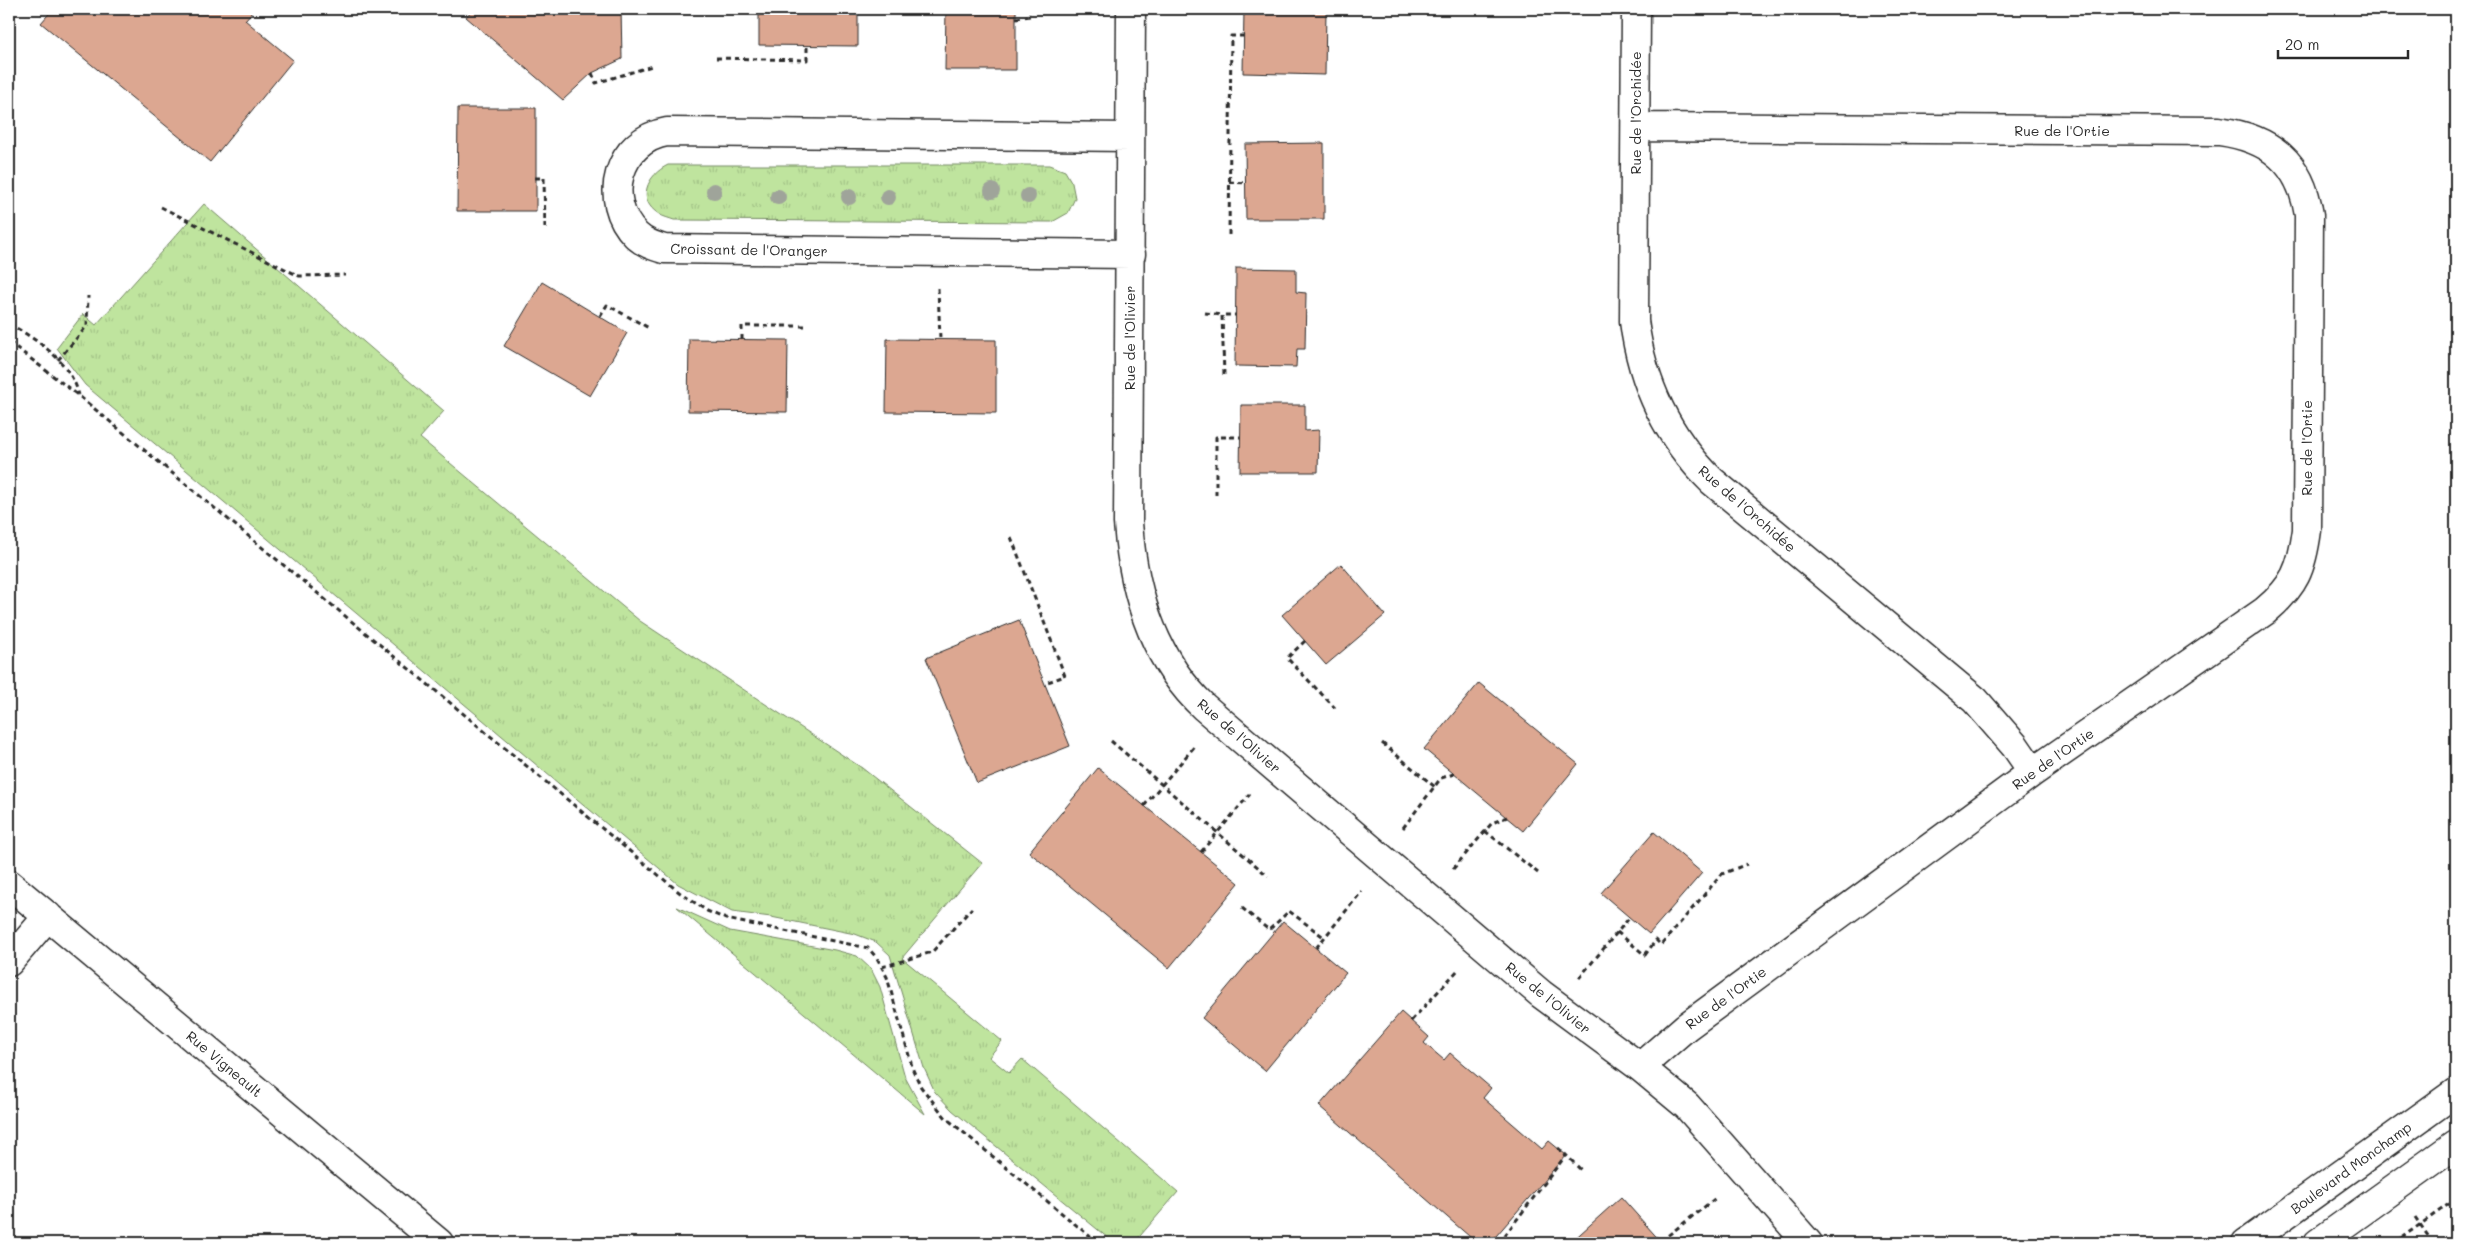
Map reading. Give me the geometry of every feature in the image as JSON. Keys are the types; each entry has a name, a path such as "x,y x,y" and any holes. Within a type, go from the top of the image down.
{"street":[{"name":"Rue de l'Olivier","path":"1131,9 1128,523 1130,556 1139,594 1164,658 1191,695 1218,719 1541,994 1640,1067 1702,1122 1808,1243"},
{"name":"Rue de l'Orchidée","path":"1636,9 1634,321 1638,352 1659,410 1691,460 1712,481 1975,700 2015,746 2033,772"},
{"name":"Rue de l'Ortie","path":"1636,127 2219,132 2243,135 2265,144 2281,156 2296,174 2306,193 2309,215 2307,530 2303,557 2284,595 2265,611 2033,772 1686,1027 1640,1067"},
{"name":"Croissant de l'Oranger","path":"1130,138 667,132 651,135 634,146 624,161 619,177 618,192 622,210 637,236 649,244 664,249 1131,254"},
{"name":"Rue Vigneault","path":"9,884 439,1243"},
{"path":"9,962 48,916"},
{"name":"Boulevard Monchamp","path":"2246,1243 2456,1092"},
{"path":"2318,1243 2456,1144"}],"path":[{"path":"1016,18 1030,16 1030,9"},
{"path":"1229,236 1231,36 1244,36"},
{"path":"716,58 807,60 807,46"},
{"path":"592,73 596,83 652,66"},
{"path":"536,178 544,178 545,230"},
{"path":"1229,182 1246,183"},
{"path":"161,207 299,276 345,275"},
{"path":"938,280 940,339"},
{"path":"58,360 86,326 88,296"},
{"path":"600,316 607,305 649,328"},
{"path":"1206,313 1236,315"},
{"path":"1222,315 1224,375"},
{"path":"9,324 40,342 58,360 73,379 79,396"},
{"path":"742,340 742,326 806,326"},
{"path":"9,342 79,396 679,892 707,911 726,919 868,948 882,967 913,1070 921,1088 946,1118 1098,1243"},
{"path":"1216,495 1216,438 1240,437"},
{"path":"1011,537 1064,676 1045,683"},
{"path":"1305,641 1286,658 1335,708"},
{"path":"1144,806 1218,719"},
{"path":"1111,741 1161,786 1268,876"},
{"path":"1382,743 1434,787"},
{"path":"1200,852 1273,766"},
{"path":"1401,830 1441,778 1454,774"},
{"path":"1451,872 1492,823 1507,817"},
{"path":"1485,832 1538,873"},
{"path":"1316,948 1385,862"},
{"path":"1616,932 1645,955 1656,940 1661,944 1722,874 1747,864"},
{"path":"882,967 932,952 972,908"},
{"path":"1242,908 1269,930 1289,911 1324,938"},
{"path":"1579,979 1630,917"},
{"path":"1411,1021 1460,968"},
{"path":"1558,1148 1581,1170"},
{"path":"1499,1243 1566,1155"},
{"path":"1661,1241 1721,1194"},
{"path":"2394,1243 2456,1199"},
{"path":"2420,1224 2433,1243"}],"green space":[{"path":"668,165 1049,165 1065,171 1072,183 1075,198 1068,213 1052,222 674,220 661,215 652,208 646,195 647,188 654,175"},
{"path":"204,204 444,411 420,438 640,621 862,768 982,863 902,958 1002,1041 989,1057 1009,1073 1022,1059 1178,1192 1134,1243 1114,1243 952,1110 935,1092 924,1068 890,955 876,942 855,934 771,917 732,912 678,884 85,385 57,348 83,314 96,325"},
{"path":"677,907 730,931 835,950 857,956 871,969 880,987 905,1077 925,1114"}],"building":[{"path":"53,9 251,9 253,11 245,20 293,60 210,162 41,23"},
{"path":"473,9 621,9 622,59 592,73 563,100 466,17"},
{"path":"759,9 858,9 858,46 759,45"},
{"path":"946,9 1016,9 1016,70 945,70"},
{"path":"1244,9 1326,9 1325,75 1243,73"},
{"path":"458,108 536,108 536,211 457,211"},
{"path":"1324,143 1324,219 1246,219 1245,144"},
{"path":"1236,268 1296,269 1296,292 1306,293 1305,349 1297,349 1296,367 1235,366"},
{"path":"542,282 627,333 590,396 504,346"},
{"path":"689,339 788,340 787,412 688,411"},
{"path":"887,339 996,340 996,413 886,412"},
{"path":"1241,405 1305,405 1305,431 1319,430 1318,472 1240,472"},
{"path":"1341,564 1385,615 1326,665 1282,615"},
{"path":"1019,620 1070,746 977,783 926,658"},
{"path":"1479,683 1578,764 1523,831 1424,749"},
{"path":"1098,768 1239,883 1169,968 1029,852"},
{"path":"1654,832 1702,873 1649,934 1601,893"},
{"path":"1283,921 1346,973 1265,1071 1202,1018"},
{"path":"1401,1012 1429,1037 1424,1043 1444,1060 1450,1053 1491,1088 1483,1098 1542,1149 1549,1141 1566,1155 1490,1243 1477,1243 1319,1106"},
{"path":"1621,1197 1662,1243 1570,1243"}]}
